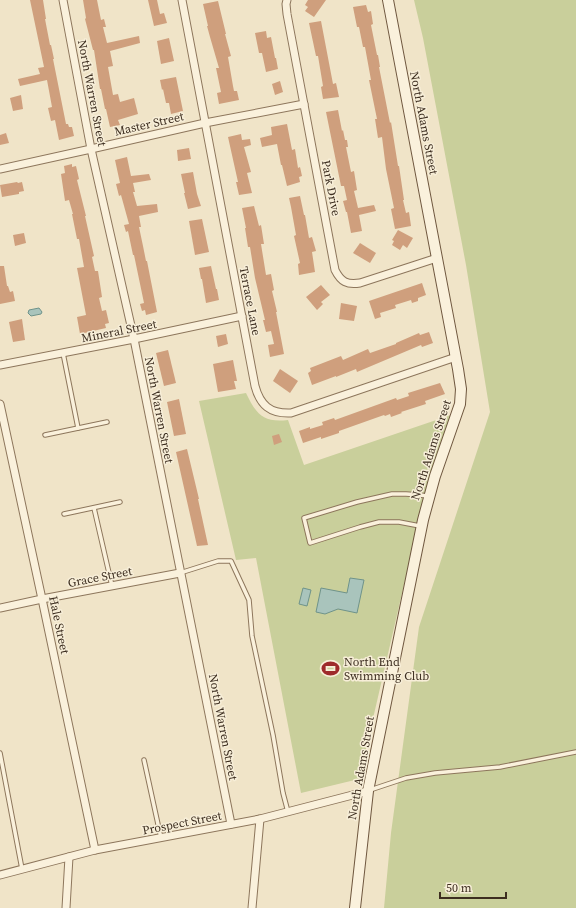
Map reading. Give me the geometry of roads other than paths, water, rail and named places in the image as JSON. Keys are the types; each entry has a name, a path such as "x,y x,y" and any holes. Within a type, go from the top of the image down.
{"street":[{"name":"North Warren Street","path":"63,0 91,149 134,339 231,824"},
{"name":"Terrace Lane","path":"182,0 257,395 261,401 267,407 275,411 282,413 291,412 456,357"},
{"name":"Park Drive","path":"287,0 287,14 338,276 347,283 360,283 437,258"},
{"name":"North Adams Street","path":"355,908 368,791 421,526 428,497 460,404 461,389 388,0"},
{"name":"Master Street","path":"0,169 205,123 304,104"},
{"name":"Mineral Street","path":"0,366 242,316"},
{"name":"Hale Street","path":"0,404 95,850"},
{"name":"Grace Street","path":"0,608 180,573"},
{"name":"Prospect Street","path":"0,875 95,850 260,819 368,791"},
{"path":"252,908 260,819"},
{"path":"66,908 69,858"}],"lane":[{"path":"63,353 78,428"},
{"path":"45,435 107,422"},
{"path":"421,526 399,522 379,522 310,543 304,518 357,502 392,494 420,494 428,497"},
{"path":"64,514 120,502"},
{"path":"94,508 112,586"},
{"path":"180,573 218,561 231,562 237,573 249,600 252,636 273,736 282,793 288,812"},
{"path":"368,791 406,778 500,768 576,752"},
{"path":"0,753 22,869"},
{"path":"144,760 161,838"}],"water":[{"path":"39,308 42,312 41,314 31,316 28,313 29,310"},
{"path":"350,578 364,580 357,613 338,609 325,614 316,612 321,588 347,593"},
{"path":"303,588 311,590 307,606 299,604"}],"place":[{"name":"North End Swimming Club","path":"331,669"}]}
